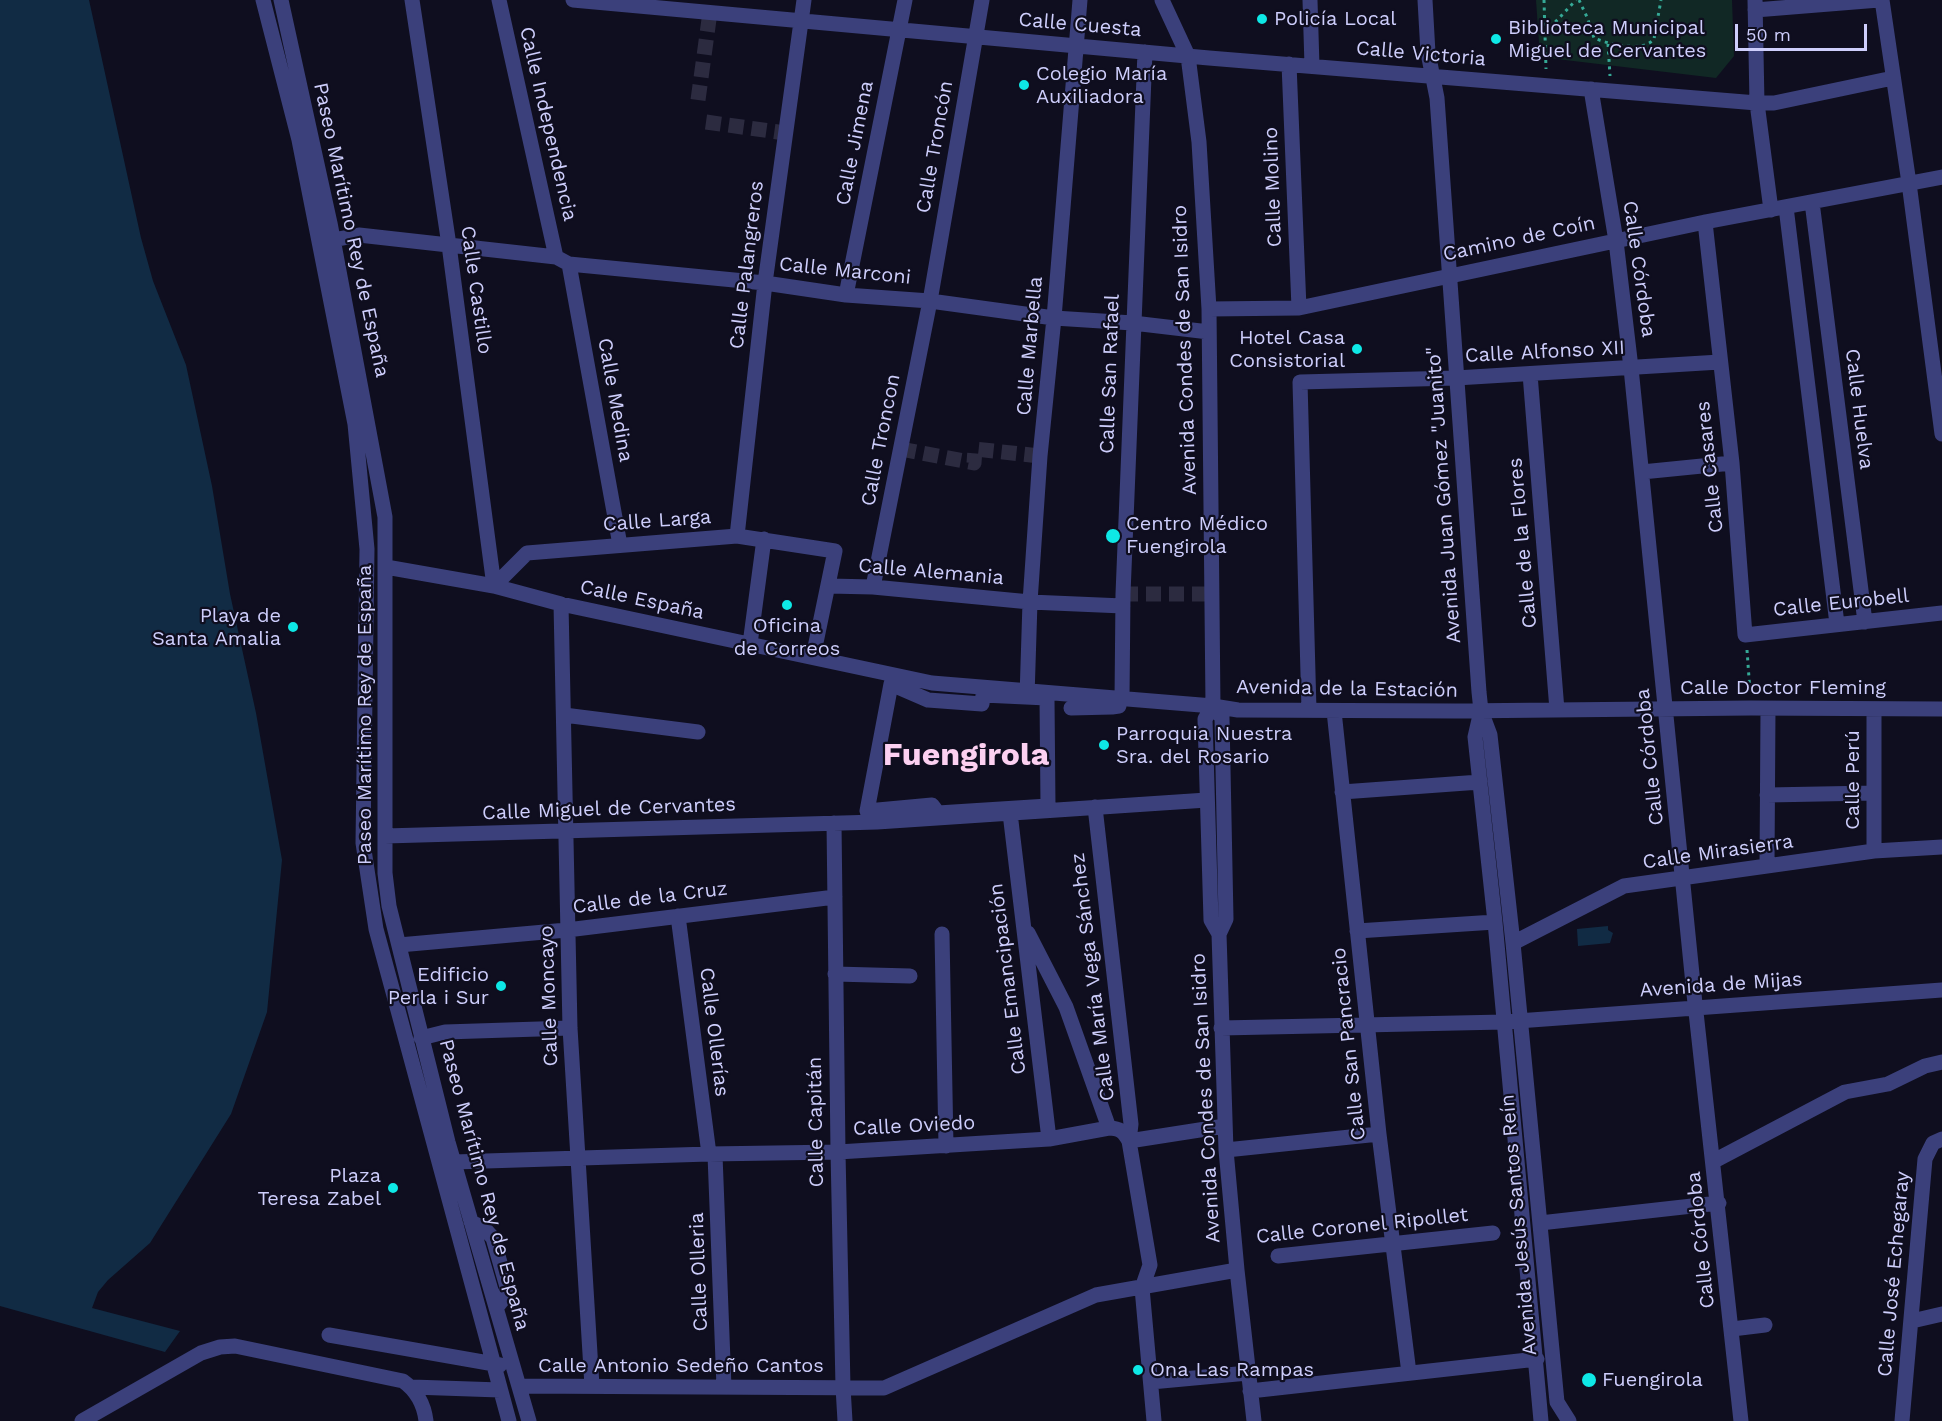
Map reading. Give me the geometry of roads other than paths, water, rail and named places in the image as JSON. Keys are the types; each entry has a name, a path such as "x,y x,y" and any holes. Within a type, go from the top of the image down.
{"street":[{"path":"262,0 299,140 355,424 367,549 363,843 376,929 509,1421"},
{"name":"Paseo Marítimo Rey de España","path":"281,0 333,240 385,517 385,873 389,906 454,1162 529,1421"},
{"name":"Calle Castillo","path":"412,0 449,244 494,585"},
{"name":"Calle Independencia","path":"499,0 562,261"},
{"name":"Calle Cuesta","path":"573,0 710,6 802,21 1188,56"},
{"name":"Calle Palangreros","path":"737,536 765,283 804,0"},
{"name":"Calle Jimena","path":"846,295 905,0"},
{"name":"Calle Troncón","path":"930,301 982,0"},
{"name":"Calle Marbella","path":"1028,694 1030,602 1040,456 1054,318 1080,0"},
{"name":"Avenida Condes de San Isidro","path":"1162,0 1188,56 1199,142 1209,309 1213,706 1205,719 1210,920 1218,934 1226,1150 1254,1421"},
{"path":"1310,0 1312,66"},
{"name":"Avenida Juan Gómez \"Juanito\"","path":"1425,0 1428,53 1437,98 1481,711 1490,735 1521,1021"},
{"path":"1771,210 1757,103 1755,5 1880,0 1938,373 1942,434"},
{"name":"Calle San Rafael","path":"1122,699 1133,323 1145,52"},
{"name":"Calle Victoria","path":"1188,56 1757,103 1774,103 1893,78"},
{"name":"Calle Molino","path":"1289,64 1299,308"},
{"name":"Calle Córdoba","path":"1591,89 1616,240 1631,368 1696,1008 1741,1421"},
{"name":"Camino de Coín","path":"1209,309 1299,308 1616,240 1942,177"},
{"name":"Calle Huelva","path":"1812,202 1865,622"},
{"path":"1786,207 1838,624"},
{"name":"Calle Casares","path":"1705,222 1732,463 1745,635"},
{"name":"Calle Marconi","path":"333,240 359,235 449,244 562,261 765,283 846,295 930,301 1054,318 1133,323 1209,332"},
{"name":"Calle Medina","path":"562,261 620,545"},
{"name":"Calle Troncon","path":"873,587 930,301"},
{"name":"Calle Alfonso XII","path":"1309,710 1300,382 1456,378 1720,362"},
{"name":"Calle de la Flores","path":"1530,374 1557,710"},
{"path":"1642,472 1732,463"},
{"name":"Calle Larga","path":"494,585 527,553 737,536 835,551 829,586"},
{"path":"750,644 764,539"},
{"name":"Calle España","path":"386,567 494,585 561,604 932,683 1028,694"},
{"path":"813,657 829,586"},
{"name":"Calle Alemania","path":"829,586 873,587 1030,602 1123,606"},
{"name":"Calle Moncayo","path":"561,604 570,1028 592,1386"},
{"name":"Calle Eurobell","path":"1745,635 1942,613"},
{"path":"907,678 929,693 978,699"},
{"path":"891,684 928,700 982,704 983,695 1028,694 1047,698 1048,806 938,813 932,805 867,811 891,684"},
{"name":"Avenida de la Estación","path":"1028,694 1140,700 1238,710 1481,711"},
{"path":"1071,708 1112,707 1140,700"},
{"name":"Avenida Condes de San Isidro","path":"1213,706 1222,718 1226,919 1218,934"},
{"name":"Calle Doctor Fleming","path":"1481,711 1751,708 1942,709"},
{"path":"1767,866 1768,709"},
{"name":"Calle Perú","path":"1874,709 1874,851"},
{"name":"Calle San Pancracio","path":"1334,711 1379,1134 1409,1373"},
{"name":"Avenida Juan Gómez \"Juanito\"","path":"1481,711 1475,737 1495,922 1503,1022"},
{"path":"564,715 698,732"},
{"path":"1342,792 1480,782"},
{"path":"1767,795 1873,793"},
{"path":"1131,796 1207,796"},
{"name":"Calle Miguel de Cervantes","path":"385,836 877,822 1095,807 1207,796"},
{"name":"Calle María Vega Sánchez","path":"1095,807 1131,1124 1129,1141 1150,1265 1142,1288 1154,1421"},
{"path":"877,822 885,813 925,811"},
{"name":"Calle Emancipación","path":"1010,813 1049,1139"},
{"path":"1216,819 1218,907 1226,919"},
{"name":"Calle Capitán","path":"834,823 838,1152 845,1421"},
{"name":"Calle Mirasierra","path":"1513,943 1624,886 1874,851 1942,847"},
{"name":"Calle de la Cruz","path":"399,945 567,930 835,897"},
{"name":"Calle Ollerías","path":"678,916 712,1154"},
{"path":"1022,922 1066,1007 1109,1128 1117,1128 1124,1132 1129,1141 1225,1126"},
{"path":"1357,931 1495,922"},
{"path":"942,934 946,1146"},
{"path":"836,974 910,976"},
{"name":"Avenida de Mijas","path":"1221,1028 1503,1022 1942,990"},
{"name":"Avenida Jesús Santos Reín","path":"1521,1021 1557,1402 1569,1421"},
{"name":"Avenida Jesús Santos Reín","path":"1503,1022 1537,1359 1541,1421"},
{"path":"422,1038 445,1032 570,1028"},
{"path":"1714,1161 1845,1092 1887,1084 1925,1066 1942,1062"},
{"name":"Calle Oviedo","path":"454,1162 838,1152 1049,1139 1109,1128"},
{"path":"1226,1150 1379,1134"},
{"name":"Calle José Echegaray","path":"1902,1421 1925,1159 1933,1143 1942,1139"},
{"name":"Calle Olleria","path":"712,1154 724,1387"},
{"path":"1540,1223 1719,1203"},
{"name":"Calle Coronel Ripollet","path":"1278,1256 1493,1233"},
{"name":"Calle Antonio Sedeño Cantos","path":"519,1386 884,1388 1096,1295 1142,1288 1237,1265"},
{"path":"1912,1321 1942,1314"},
{"path":"1732,1329 1765,1325"},
{"path":"329,1335 513,1367"},
{"path":"82,1421 201,1353 220,1347 235,1346 403,1381 412,1387 420,1399 426,1421"},
{"path":"1250,1391 1537,1359"},
{"path":"1151,1382 1248,1373"},
{"path":"412,1387 500,1390"}],"water":[{"path":"0,0 89,0 141,238 153,281 186,365 212,486 230,594 256,713 282,860 267,1012 231,1114 150,1243 108,1280 98,1292 92,1308 180,1331 165,1352 0,1306"},
{"path":"1608,926 1608,930 1613,933 1610,943 1578,946 1577,929"}],"tunnel":[{"path":"698,100 710,12"},
{"path":"706,122 785,133"},
{"path":"901,449 974,463 975,449 1040,456"},
{"path":"1123,594 1211,594"}],"place":[{"name":"Policía Local","path":"1262,19"},
{"name":"Biblioteca Municipal Miguel de Cervantes","path":"1496,39"},
{"name":"Colegio María Auxiliadora","path":"1024,85"},
{"name":"Hotel Casa Consistorial","path":"1357,349"},
{"name":"Centro Médico Fuengirola","path":"1113,536"},
{"name":"Oficina de Correos","path":"787,605"},
{"name":"Playa de Santa Amalia","path":"293,627"},
{"name":"Parroquia Nuestra Sra. del Rosario","path":"1104,745"},
{"name":"Edificio Perla i Sur","path":"501,986"},
{"name":"Plaza Teresa Zabel","path":"393,1188"},
{"name":"Ona Las Rampas","path":"1138,1370"},
{"name":"Fuengirola","path":"1589,1380"}],"district":[{"name":"Fuengirola","path":"966,756"}]}
